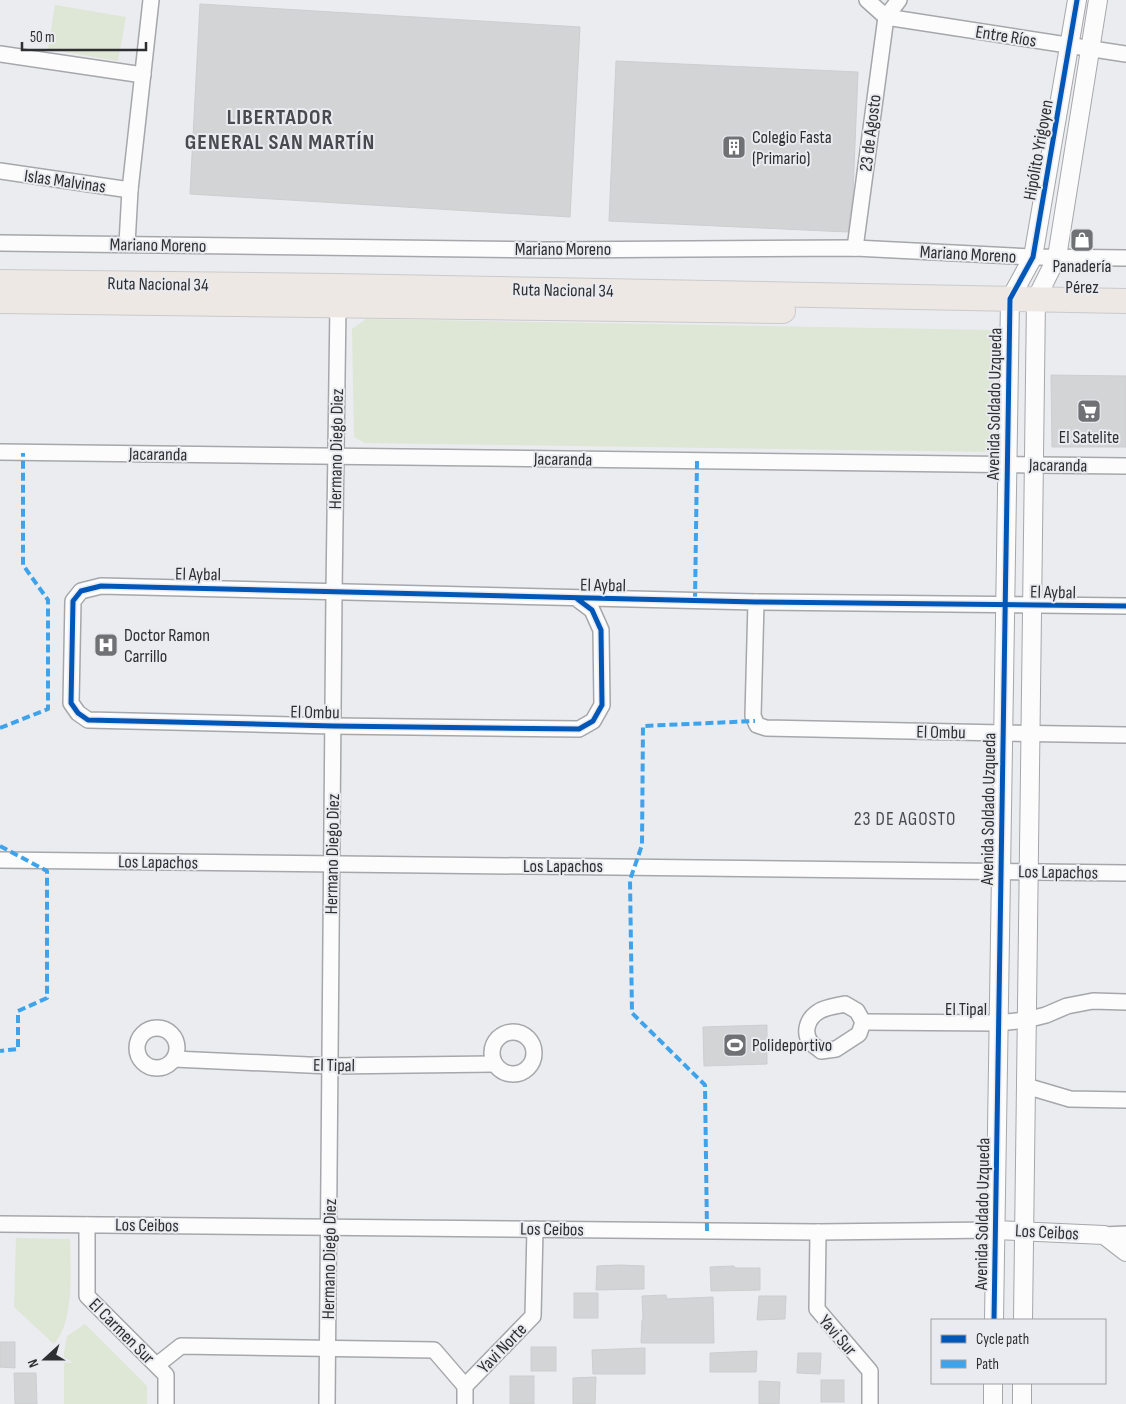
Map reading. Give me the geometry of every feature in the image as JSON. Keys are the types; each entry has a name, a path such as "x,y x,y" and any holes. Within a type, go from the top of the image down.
{"highway":[{"name":"Ruta Nacional 34","path":"0,282 347,286 1036,307 1126,316"},
{"name":"Ruta Nacional 34","path":"0,301 338,305 1009,306"},
{"name":"Ruta Nacional 34","path":"1036,307 1126,301"}],"street":[{"path":"127,244 130,190 151,0"},
{"path":"867,0 886,17"},
{"name":"23 de Agosto","path":"855,248 886,17 899,0"},
{"name":"Hipólito Yrigoyen","path":"1009,306 1033,257 1077,0"},
{"name":"Hipólito Yrigoyen","path":"1036,307 1057,257 1098,0"},
{"name":"Entre Ríos","path":"886,17 1126,54"},
{"path":"0,54 143,75"},
{"name":"Islas Malvinas","path":"0,172 130,190"},
{"name":"Mariano Moreno","path":"0,242 546,250 855,248 1033,257 1126,258"},
{"name":"Hermano Diego Diez","path":"327,1404 338,305"},
{"name":"Avenida Soldado Uzqueda","path":"994,1319 1009,306"},
{"path":"1023,1319 1036,307"},
{"name":"Jacaranda","path":"0,452 1126,466"},
{"name":"El Aybal","path":"78,713 70,703 73,602 81,591 100,586 756,602 1126,606"},
{"name":"El Ombu","path":"78,713 88,720 579,729 593,721 602,705 601,630 592,610 576,598"},
{"name":"El Ombu","path":"756,602 753,716 756,725 766,728 1126,735"},
{"name":"Los Lapachos","path":"0,860 1126,873"},
{"name":"El Tipal","path":"863,1022 998,1023 1026,1020 1046,1015 1067,1006 1093,1002 1126,1002"},
{"name":"El Tipal","path":"174,1059 330,1066 494,1064"},
{"path":"1026,1086 1070,1099 1090,1101 1126,1100"},
{"name":"Los Ceibos","path":"0,1224 818,1232 995,1230 1104,1235 1126,1234"},
{"name":"El Carmen Sur","path":"87,1225 86,1296 166,1374 166,1404"},
{"name":"Yavi Norte","path":"465,1404 465,1386 533,1316 535,1229"},
{"name":"Yavi Sur","path":"818,1232 817,1309 870,1371 870,1404"},
{"name":"Los Ceibos","path":"1104,1235 1126,1252"},
{"path":"157,1365 181,1346 434,1350 465,1386"},
{"path":"993,1384 993,1404"},
{"path":"1022,1384 1022,1404"}],"green space":[{"path":"55,5 126,17 118,61 48,49"},
{"path":"366,319 995,330 991,452 365,443 354,437 352,329"},
{"path":"16,1238 70,1239 70,1294 68,1308 61,1334 54,1344 14,1307"},
{"path":"85,1324 147,1386 147,1404 64,1404 64,1353 67,1336"}],"building":[{"path":"200,4 580,27 570,217 190,194"},
{"name":"Colegio Fasta (Primario)","path":"616,61 858,72 853,192 848,232 609,221"},
{"name":"El Satelite","path":"1051,375 1126,376 1126,447 1052,447"},
{"name":"Polideportivo","path":"767,1025 767,1064 704,1066 703,1027"},
{"path":"597,1266 644,1266 644,1289 596,1290"},
{"path":"734,1266 735,1268 760,1268 760,1290 711,1291 710,1267"},
{"path":"574,1293 598,1293 598,1318 574,1318"},
{"path":"666,1295 667,1299 713,1297 714,1343 641,1343 643,1320 642,1296"},
{"path":"759,1296 786,1296 785,1319 757,1320"},
{"path":"0,1342 15,1342 15,1368 0,1367"},
{"path":"531,1347 556,1347 556,1371 531,1371"},
{"path":"645,1348 645,1374 593,1374 592,1350"},
{"path":"757,1351 756,1372 710,1372 710,1353"},
{"path":"798,1353 821,1353 820,1374 797,1373"},
{"path":"14,1373 36,1373 37,1404 15,1404"},
{"path":"510,1376 534,1376 534,1404 510,1404"},
{"path":"596,1377 595,1404 573,1404 573,1378"},
{"path":"821,1380 844,1380 844,1402 821,1402"},
{"path":"759,1381 780,1382 779,1404 759,1404"}],"marked path":[{"path":"0,728 48,709 48,600 23,565 23,453"},
{"path":"695,601 697,461"},
{"path":"707,1231 705,1085 632,1013 630,880 642,845 643,726 755,721"},
{"path":"0,846 47,871 47,998 18,1011 18,1049 0,1051"}],"cycle path":[{"path":"994,1319 1010,299 1033,257 1077,0"},
{"path":"576,598 592,610 601,630 602,705 593,721 579,729 333,726 88,720 78,713 71,703 73,601 81,591 101,586 756,602 1126,606"}],"place":[{"name":"Colegio Fasta (Primario)","path":"734,147"},
{"name":"Panadería Pérez","path":"1082,240"},
{"name":"El Satelite","path":"1089,411"},
{"name":"Doctor Ramon Carrillo","path":"106,645"},
{"name":"Polideportivo","path":"735,1045"}],"district":[{"name":"LIBERTADOR GENERAL SAN MARTÍN","path":"280,128"},
{"name":"23 DE AGOSTO","path":"905,818"}]}
